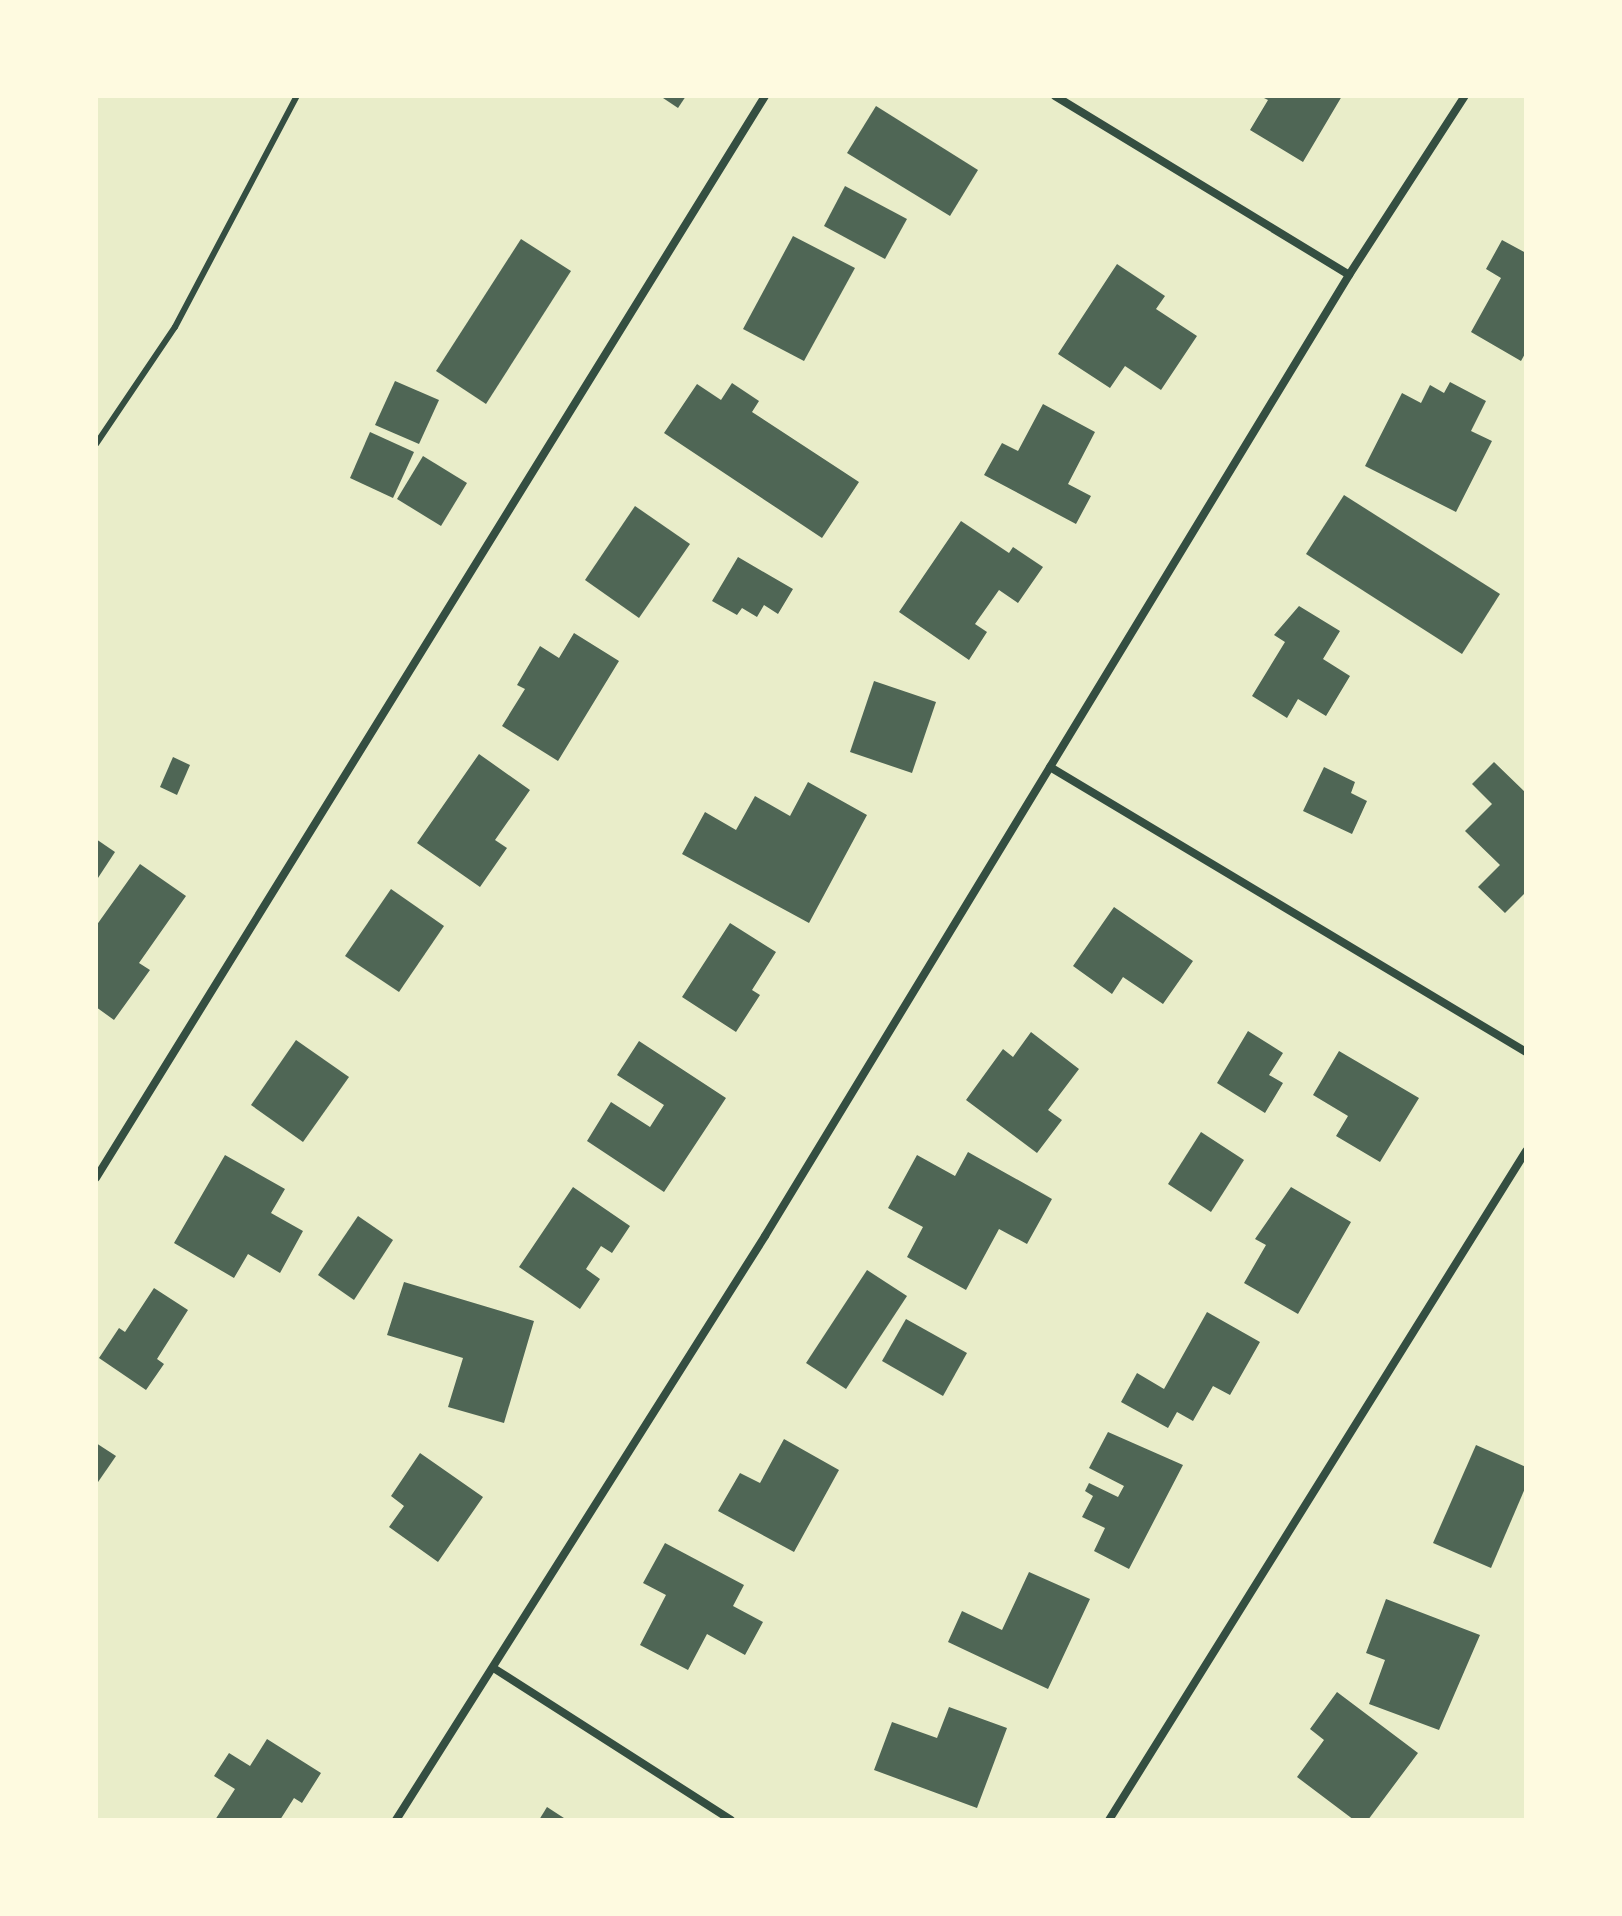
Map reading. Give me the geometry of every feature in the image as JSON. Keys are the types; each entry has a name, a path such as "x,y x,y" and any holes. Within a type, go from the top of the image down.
{"street":[{"path":"96,1178 765,96"},
{"path":"1055,96 1349,275"},
{"path":"396,1820 495,1669 1349,275 1465,96"},
{"path":"1050,767 1526,1052"},
{"path":"1109,1820 1526,1151"},
{"path":"495,1669 731,1820"}],"lane":[{"path":"96,444 175,327 297,96"}],"building":[{"path":"660,96 686,96 678,108"},
{"path":"1260,96 1342,96 1303,162 1250,130 1268,100"},
{"path":"876,106 978,170 950,216 847,153"},
{"path":"845,186 907,219 885,259 824,226"},
{"path":"793,236 855,268 804,361 743,329"},
{"path":"521,239 571,271 486,404 436,371"},
{"path":"1502,240 1526,253 1526,352 1521,361 1471,332 1501,278 1486,269"},
{"path":"1117,264 1165,296 1156,309 1197,336 1161,390 1125,366 1110,388 1058,354"},
{"path":"395,381 439,400 419,444 375,425"},
{"path":"1450,382 1486,401 1471,431 1492,441 1456,512 1365,466 1402,393 1421,403 1430,385 1444,393"},
{"path":"732,383 759,401 752,412 859,482 822,538 664,433 697,384 721,400"},
{"path":"1043,404 1095,432 1068,484 1091,496 1076,524 984,475 1002,443 1018,451"},
{"path":"370,432 414,452 393,498 350,478"},
{"path":"423,456 467,483 441,526 397,499"},
{"path":"1344,495 1500,594 1462,654 1306,554"},
{"path":"635,506 690,544 639,618 585,580"},
{"path":"961,521 1009,553 1013,547 1043,567 1018,603 999,590 975,624 987,632 969,660 899,612"},
{"path":"738,557 793,589 778,614 764,605 757,617 742,608 737,615 712,601"},
{"path":"1299,606 1340,631 1323,659 1350,676 1326,716 1298,699 1287,718 1252,696 1285,642 1274,635"},
{"path":"574,633 619,661 558,761 502,726 525,689 517,685 540,646 559,658"},
{"path":"874,681 936,702 912,773 850,752"},
{"path":"479,754 530,790 495,840 507,848 480,887 417,843"},
{"path":"173,757 190,765 177,795 160,787"},
{"path":"1494,762 1526,793 1526,892 1505,913 1478,887 1500,865 1465,831 1492,804 1472,784"},
{"path":"1324,767 1355,782 1351,793 1367,801 1352,834 1303,811"},
{"path":"808,782 867,815 809,923 682,854 705,812 736,830 755,796 790,816"},
{"path":"96,839 115,852 96,881"},
{"path":"140,864 186,896 139,963 150,970 114,1020 96,1007 96,926"},
{"path":"391,889 444,926 399,992 345,956"},
{"path":"1114,907 1193,961 1163,1004 1123,977 1112,994 1073,966"},
{"path":"730,923 776,952 752,990 760,995 736,1032 682,997"},
{"path":"1248,1031 1283,1053 1269,1075 1283,1083 1265,1113 1217,1083"},
{"path":"1031,1032 1079,1069 1048,1110 1062,1120 1037,1153 966,1100 1003,1049 1013,1057"},
{"path":"296,1040 349,1077 303,1142 251,1105"},
{"path":"639,1041 726,1098 664,1192 587,1141 611,1102 650,1127 664,1105 617,1075"},
{"path":"1339,1051 1419,1098 1380,1162 1336,1136 1348,1116 1313,1095"},
{"path":"1201,1132 1244,1160 1211,1212 1168,1184"},
{"path":"968,1152 1052,1199 1027,1244 999,1229 966,1290 907,1257 923,1227 888,1208 917,1155 955,1176"},
{"path":"225,1155 285,1189 271,1213 303,1231 280,1273 248,1254 234,1278 174,1243"},
{"path":"573,1187 630,1226 612,1253 601,1246 586,1269 600,1279 580,1309 519,1267"},
{"path":"1291,1187 1351,1222 1298,1314 1244,1283 1266,1245 1255,1239"},
{"path":"358,1216 393,1240 354,1300 318,1275"},
{"path":"867,1270 907,1296 846,1389 806,1363"},
{"path":"404,1282 534,1321 504,1423 448,1407 463,1358 387,1335"},
{"path":"154,1288 188,1310 157,1359 164,1364 146,1390 99,1358 119,1328 125,1332"},
{"path":"1207,1312 1260,1342 1230,1395 1213,1386 1193,1421 1177,1412 1168,1428 1121,1402 1137,1373 1164,1389"},
{"path":"906,1319 967,1353 943,1396 882,1361"},
{"path":"1108,1432 1183,1465 1129,1569 1094,1551 1105,1528 1082,1517 1093,1496 1085,1491 1089,1483 1118,1497 1124,1486 1089,1468"},
{"path":"784,1439 839,1470 794,1552 718,1511 740,1473 760,1483"},
{"path":"96,1443 116,1456 96,1485"},
{"path":"1476,1445 1526,1467 1526,1486 1491,1568 1433,1543"},
{"path":"420,1453 483,1497 438,1562 389,1527 404,1506 391,1496"},
{"path":"665,1543 744,1585 733,1606 763,1622 745,1655 707,1634 688,1670 640,1645 666,1595 643,1583"},
{"path":"1029,1572 1090,1599 1048,1689 948,1642 962,1611 1002,1630"},
{"path":"1386,1599 1480,1635 1439,1730 1369,1704 1385,1660 1366,1653"},
{"path":"1337,1692 1418,1753 1368,1820 1354,1820 1297,1777 1324,1740 1310,1729"},
{"path":"949,1707 1007,1728 977,1808 874,1770 892,1722 937,1738"},
{"path":"267,1739 321,1773 302,1803 294,1798 280,1820 215,1820 235,1789 214,1776 229,1753 250,1766"},
{"path":"547,1807 567,1820 539,1820"}]}
